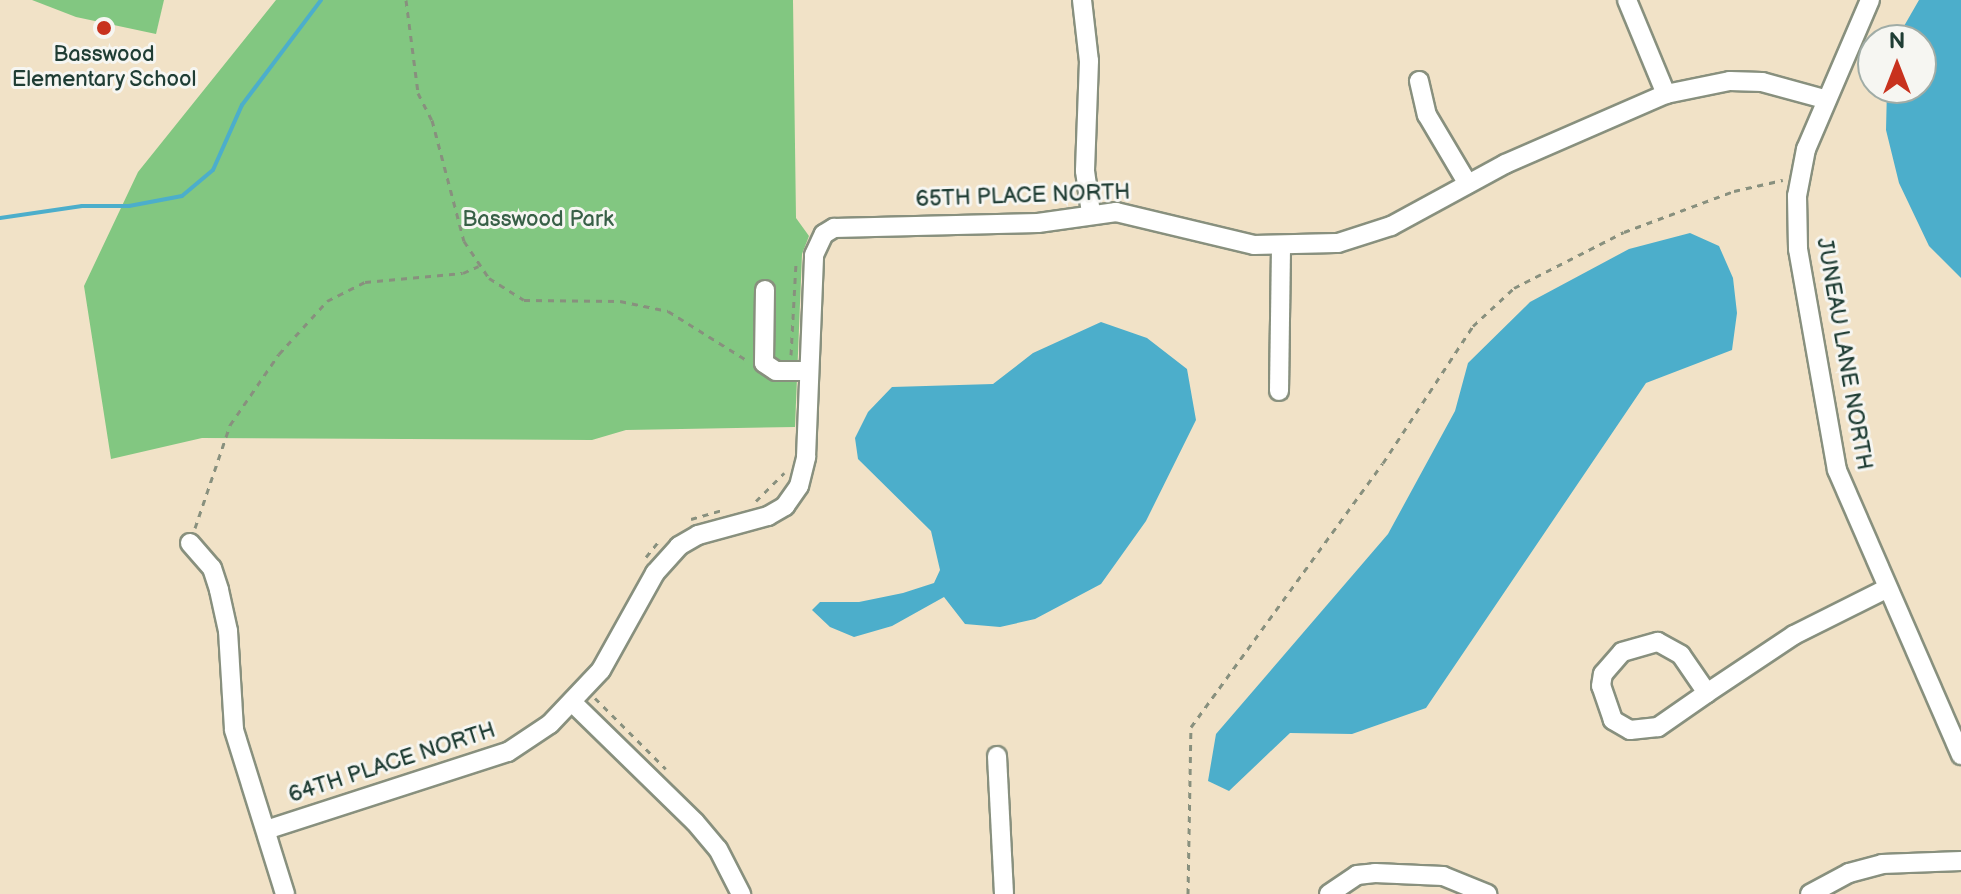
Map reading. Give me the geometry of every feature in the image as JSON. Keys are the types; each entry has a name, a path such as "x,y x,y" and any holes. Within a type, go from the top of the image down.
{"street":[{"path":"1082,0 1089,61 1085,171 1091,213"},
{"path":"1627,0 1666,94"},
{"name":"JUNEAU LANE NORTH","path":"1870,0 1824,99 1801,170 1798,249 1837,470 1886,589 1961,755"},
{"path":"1419,81 1427,115 1468,184"},
{"name":"65TH PLACE NORTH","path":"718,529 768,516 785,506 799,486 806,457 800,371 814,255 824,234 834,228 1038,223 1091,213 1141,215 1221,240 1281,248 1361,237 1414,215 1468,184 1666,94 1730,81 1762,82 1824,99"},
{"path":"1279,391 1281,248"},
{"path":"765,290 764,363 769,369 800,371"},
{"name":"64TH PLACE NORTH","path":"266,830 508,752 579,696 615,648 665,560 698,535 718,529"},
{"path":"190,543 212,568 219,590 228,631 234,730 285,894"},
{"path":"1707,693 1681,655 1669,645 1648,641 1622,652 1603,674 1601,686 1613,720 1630,730 1658,727 1794,635 1886,589"},
{"path":"579,696 718,849 741,894"},
{"path":"997,756 1004,894"},
{"path":"1810,894 1849,873 1882,864 1961,861"},
{"path":"1329,894 1357,875 1375,873 1443,876 1487,894"}],"path":[{"path":"406,0 418,93 432,120 464,241 479,266 505,292 524,300 620,301 668,311 755,370"},
{"path":"1188,894 1191,727 1383,463 1473,326 1514,288 1624,232 1734,191 1784,180"},
{"path":"799,251 800,371"},
{"path":"190,543 230,425 279,354 327,301 365,282 463,273 479,266"},
{"path":"753,502 782,479 786,467"},
{"path":"681,524 728,509"},
{"path":"642,563 661,540"},
{"path":"579,696 669,772"}],"green space":[{"path":"32,0 164,0 156,34 76,17"},
{"name":"Basswood Park","path":"276,0 793,0 796,218 809,236 802,254 795,427 626,430 592,440 202,438 111,459 84,286 138,172"}],"water":[{"path":"1919,0 1961,0 1961,278 1929,246 1899,183 1886,130 1887,104 1937,104 1937,24 1905,24"},
{"path":"1690,233 1719,246 1733,278 1737,313 1732,350 1646,383 1426,708 1352,734 1290,733 1229,791 1208,781 1216,734 1388,534 1455,411 1468,363 1530,302 1629,249"},
{"path":"1101,322 1147,338 1187,369 1196,420 1146,521 1101,584 1035,619 1000,627 965,624 944,597 892,626 854,637 830,627 812,610 820,602 859,602 903,593 934,583 940,570 931,531 858,459 855,438 868,412 892,387 993,384 1033,353"}],"waterway":[{"path":"0,218 82,206 129,206 182,196 213,170 242,105 321,0"}],"place":[{"name":"Basswood Elementary School","path":"104,28"}]}
